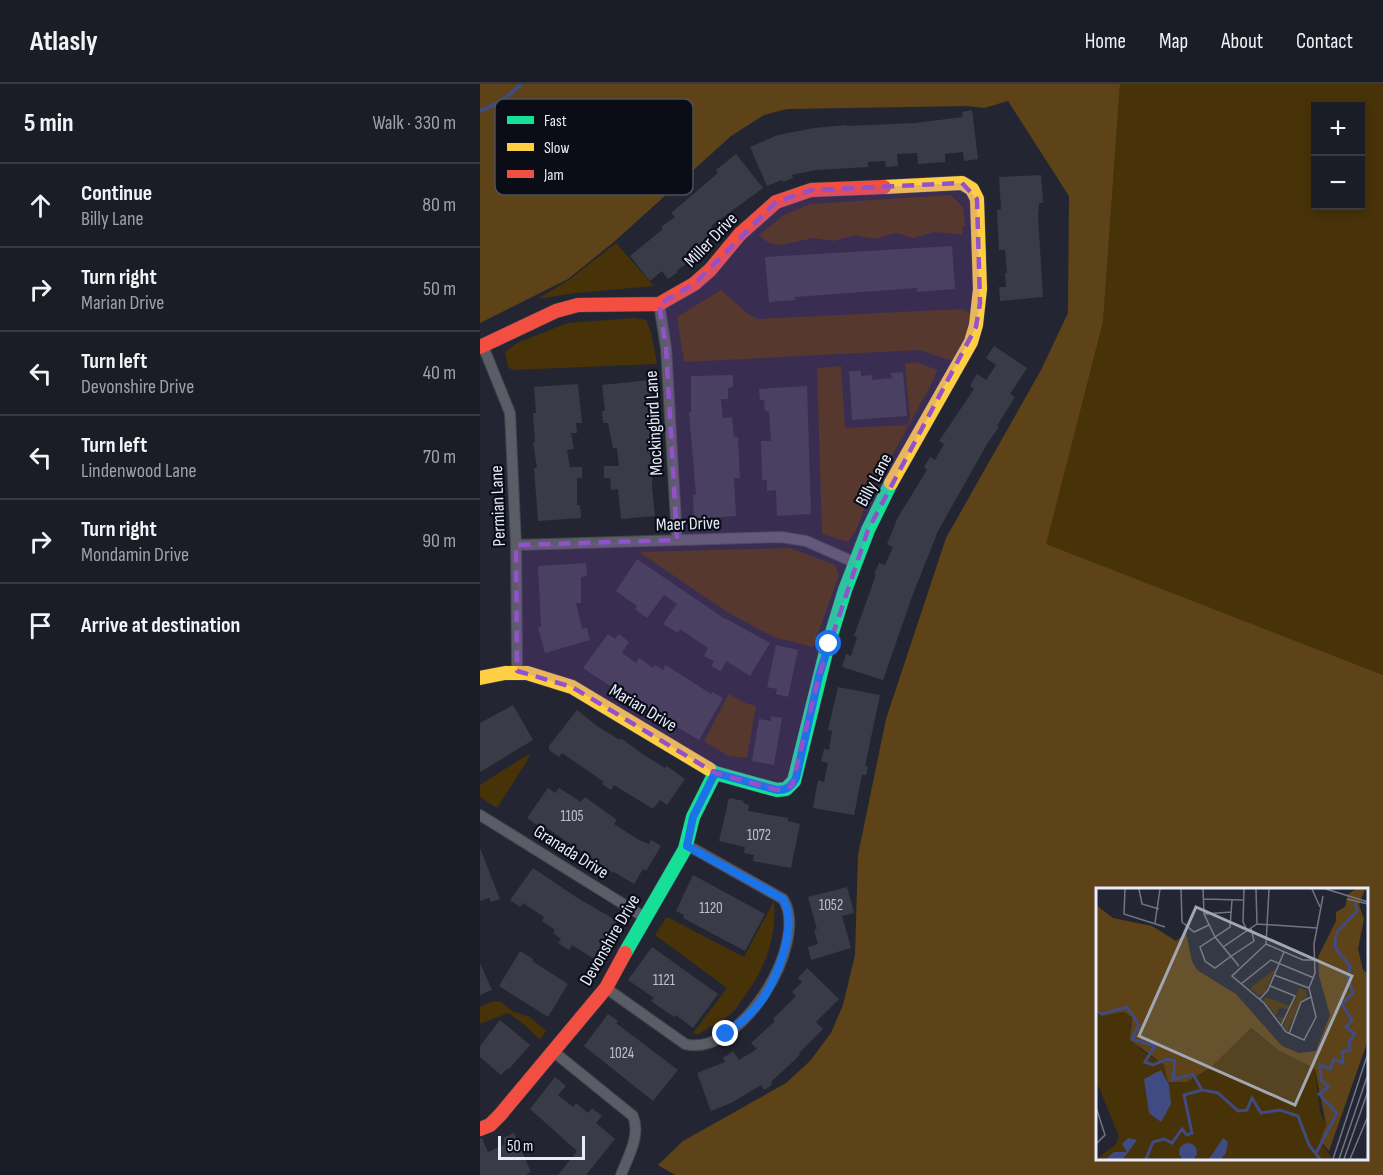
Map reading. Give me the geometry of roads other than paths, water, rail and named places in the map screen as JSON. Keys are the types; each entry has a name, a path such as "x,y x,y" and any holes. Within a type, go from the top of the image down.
{"street":[{"name":"Miller Drive","path":"481,347 556,311 578,305 659,304 694,284 710,270 740,234 776,202 811,190 962,183 972,189"},
{"name":"Billy Lane","path":"785,790 792,786 796,778 819,676 844,593 868,530 891,483 961,361 976,327 980,303 977,199 972,189"},
{"name":"Mockingbird Lane","path":"659,304 666,348 677,540"},
{"name":"Permian Lane","path":"481,347 510,413 516,545 517,671"},
{"name":"Maer Drive","path":"516,545 781,537 806,541 856,563"},
{"name":"Marian Drive","path":"480,678 517,671 548,677 572,687 715,773 777,790 785,790"},
{"name":"Devonshire Drive","path":"480,1129 490,1125 500,1115 606,988 687,846 693,817 715,773"},
{"name":"Granada Drive","path":"480,816 644,918"},
{"path":"606,988 685,1044 706,1046 747,1018 760,1003 772,983 784,952 788,928 787,906 783,899 687,846"},
{"path":"554,1052 633,1116 636,1134 621,1175"}],"waterway":[{"path":"503,99 521,84"},
{"path":"480,111 495,104"}]}
